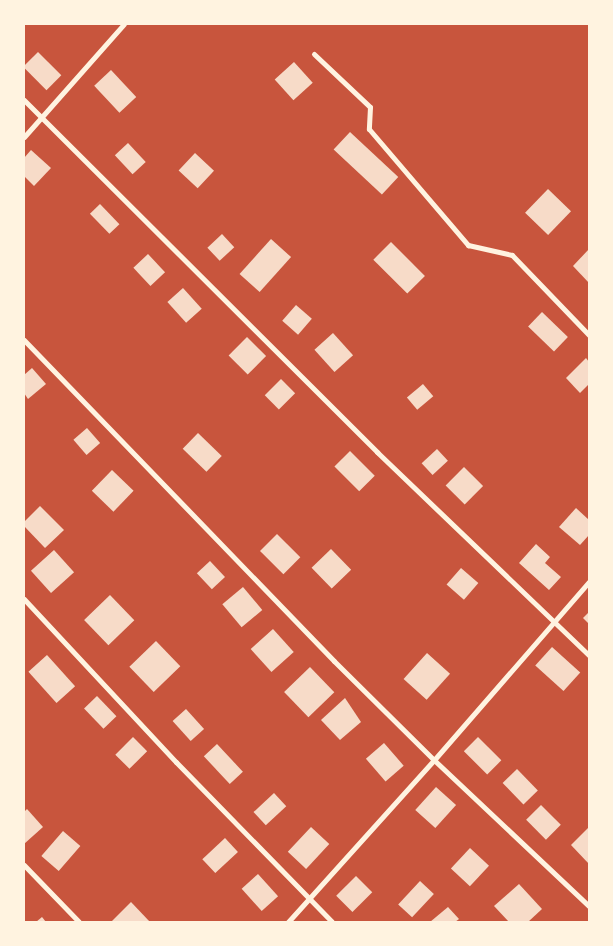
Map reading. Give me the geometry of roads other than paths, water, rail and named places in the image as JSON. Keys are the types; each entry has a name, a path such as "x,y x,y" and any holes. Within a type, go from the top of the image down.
{"street":[{"path":"24,138 124,24"},
{"path":"314,54 370,107 369,129 468,245 512,255 589,335"},
{"path":"24,100 377,452 589,656"},
{"path":"24,340 334,661 434,760 589,906"},
{"path":"288,922 434,760 589,582"},
{"path":"24,598 176,762 332,922"},
{"path":"24,865 79,922"}]}
